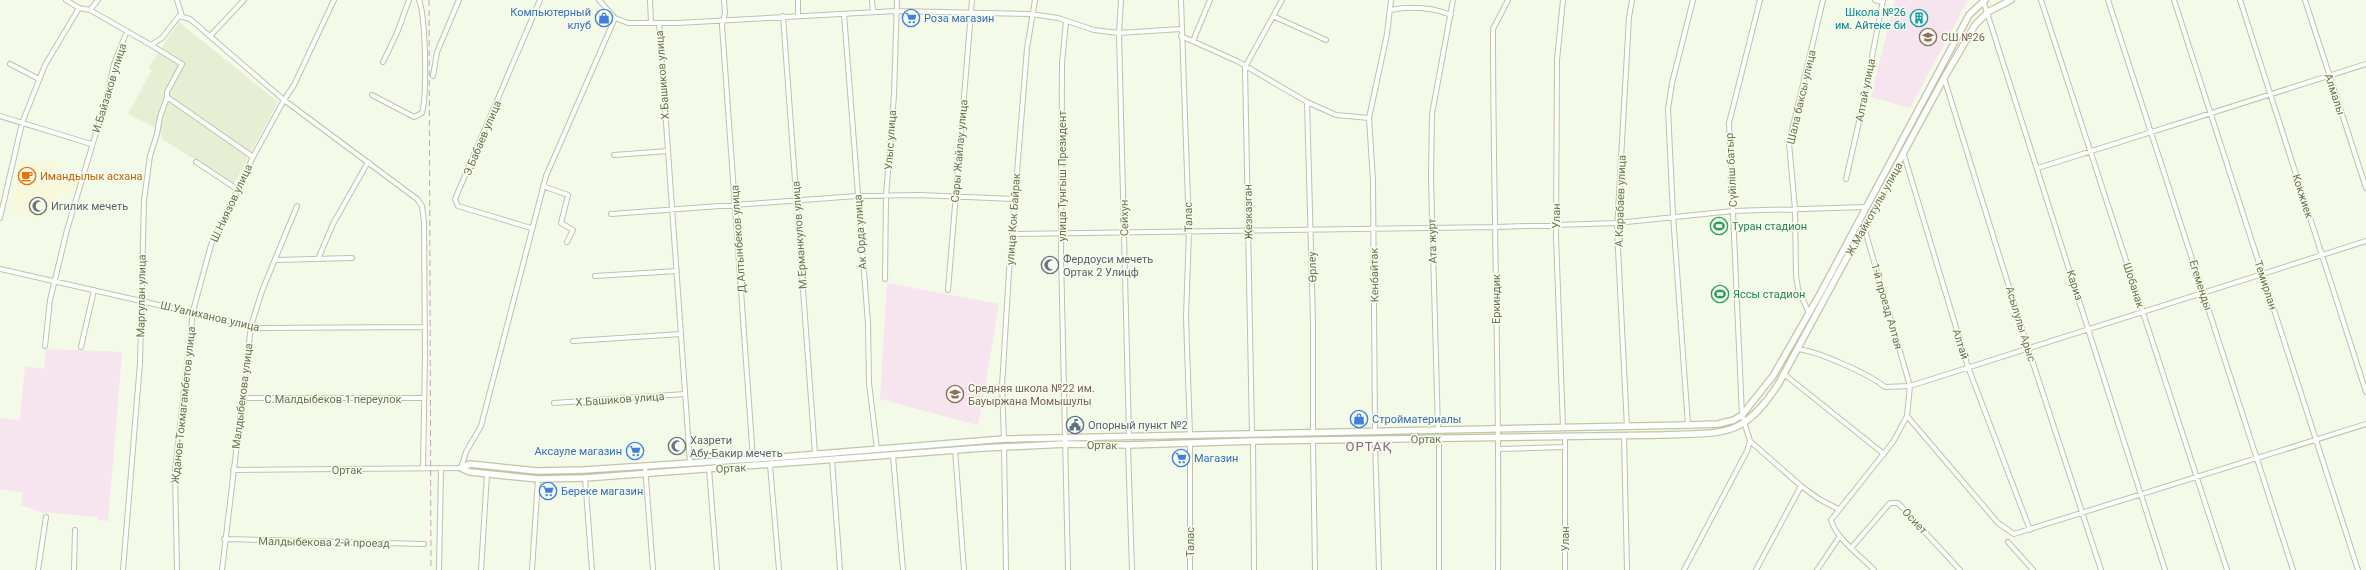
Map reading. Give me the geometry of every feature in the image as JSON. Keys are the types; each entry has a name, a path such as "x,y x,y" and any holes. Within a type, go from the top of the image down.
{"street":[{"path":"66,0 79,8 90,10 151,45 162,38 176,20 182,16"},
{"path":"90,10 98,0"},
{"path":"177,0 182,16"},
{"path":"211,35 244,0"},
{"name":"Ш.Ниязов улица","path":"193,311 211,245 253,157 284,100 294,85 334,0"},
{"path":"383,62 397,33 409,0"},
{"path":"372,95 414,117 422,114 424,37 422,10 419,0"},
{"path":"433,76 437,52 459,0"},
{"name":"Э.Бабаев улица","path":"531,228 458,206 455,199 540,0"},
{"path":"599,0 615,18 628,23 659,23 896,11 1031,14 1066,21 1094,30 1119,33 1181,29"},
{"path":"650,0 651,23"},
{"name":"Д.Алтынбеков улица","path":"724,0 725,13 723,20 753,459"},
{"path":"798,0 798,15"},
{"path":"872,0 873,12"},
{"name":"Улыс улица","path":"885,279 886,196 894,95 897,0"},
{"name":"Сары Жайлау улица","path":"948,290 972,0"},
{"name":"улица Кок Байрак","path":"1004,439 1002,386 1014,199 1031,14 1035,0"},
{"name":"Сейхун","path":"1121,0 1119,33 1129,436"},
{"name":"Талас","path":"1181,0 1181,36 1189,230 1186,317 1190,435"},
{"path":"1193,41 1210,0"},
{"path":"1245,67 1275,17 1282,0"},
{"name":"Кенбайтак","path":"1375,432 1373,228 1369,118 1391,0"},
{"name":"Ата журт","path":"1438,430 1432,228 1432,114 1445,54 1453,0"},
{"name":"Еркиндик","path":"1498,570 1499,429 1493,29 1508,0"},
{"name":"Улан","path":"1562,0 1557,60 1556,225 1563,428"},
{"name":"А.Карабаев улица","path":"1627,427 1617,223 1629,17 1632,0"},
{"path":"1688,425 1673,216 1668,109 1672,83 1693,0"},
{"name":"Сүйіліш батыр","path":"1750,441 1742,415 1729,123 1760,0"},
{"name":"Шала баксы улица","path":"1809,313 1800,295 1796,275 1795,209 1788,143 1823,0"},
{"path":"1875,0 1883,1"},
{"name":"Ж.Майкотулы улица","path":"1742,415 1773,376 1809,313 1969,16 1984,0"},
{"name":"Кариз","path":"1984,0 2165,570"},
{"name":"Ж.Майкотулы улица","path":"1744,425 1765,405 1784,374 1904,155 1944,78 1975,25 1988,12 2011,0"},
{"name":"Шобанак","path":"2041,0 2227,570"},
{"name":"Егеменды","path":"2108,0 2152,131 2293,570"},
{"name":"Темирлан","path":"2174,0 2209,114 2263,274 2358,570"},
{"name":"Кокжиек","path":"2240,0 2366,392"},
{"name":"Алмалы","path":"2305,0 2366,188"},
{"name":"Алтай улица","path":"1846,179 1861,113 1883,1"},
{"path":"1390,10 1406,7 1421,8 1451,15"},
{"path":"0,218 22,123 45,65 79,8"},
{"name":"Ак Орда улица","path":"844,14 868,323 869,383 877,449"},
{"path":"182,16 190,19 211,35 284,100 418,199 422,206 424,222 423,469"},
{"name":"М.Ерманкулов улица","path":"783,16 815,454"},
{"path":"1275,17 1326,40"},
{"path":"461,468 466,452 481,426 543,186 556,149 615,18"},
{"name":"улица Тунгыш Президент","path":"1066,21 1062,63 1062,233 1068,570"},
{"name":"Х.Башиков улица","path":"659,23 690,463"},
{"name":"И.Байзаков улица","path":"45,346 53,281 91,144 107,96 114,64 126,31"},
{"path":"1181,36 1237,61 1245,67 1274,81 1307,102 1336,115 1369,118"},
{"name":"Маргулан улица","path":"123,570 140,363 146,178 160,117 168,97 167,92 182,64 151,45"},
{"path":"10,64 39,79"},
{"path":"2038,168 2366,64"},
{"name":"Жезказган","path":"1245,67 1252,434"},
{"name":"Асылулы Арыс","path":"1944,78 2028,348 2101,570"},
{"path":"168,97 253,157"},
{"name":"Өрлеу","path":"1307,102 1311,230 1313,432"},
{"path":"0,116 91,144"},
{"path":"614,155 668,151"},
{"name":"Алтай","path":"1904,155 1968,367 2030,530"},
{"path":"196,162 237,189"},
{"path":"318,259 333,224 368,162"},
{"path":"543,186 568,195 561,223 573,230 567,242"},
{"path":"611,214 857,196 1014,199"},
{"name":"Малдыбекова улица","path":"222,570 224,539 251,326 275,260 297,206"},
{"path":"1012,234 1189,230 1496,227 1617,223 1673,216 1733,211 1865,207"},
{"name":"1-й проезд Алтая","path":"1864,227 1910,386"},
{"path":"1797,349 1810,350 1874,378 1885,387 1910,386 2366,241"},
{"path":"1839,257 1846,260"},
{"path":"275,260 352,258"},
{"name":"Ш.Уалиханов улица","path":"0,269 193,311 251,326 285,329 424,327"},
{"path":"595,276 677,271"},
{"path":"81,346 94,290"},
{"name":"Жданов-Токмагамбетов улица","path":"177,570 175,471 193,311"},
{"path":"573,341 681,334"},
{"path":"1784,374 1884,454"},
{"path":"1874,570 1840,536 1834,528 1832,520 1838,509 1884,454 1907,416 1910,386"},
{"name":"Х.Башиков улица","path":"554,403 685,394"},
{"name":"С.Малдыбеков 1 переулок","path":"242,398 424,398"},
{"name":"Ортак","path":"233,470 441,470 461,468 470,464 537,471 753,459 1004,439 1627,427 1718,424 1734,420 1742,415"},
{"path":"1907,416 1998,523 2014,534 2366,424"},
{"name":"Ортак","path":"461,468 486,474 538,479 585,478 893,456 955,450 1066,444 1128,445 1252,441 1624,435 1720,432 1744,425"},
{"path":"1624,435 1627,570"},
{"name":"Улан","path":"1565,436 1565,570"},
{"path":"1439,438 1439,570"},
{"path":"1313,440 1315,570"},
{"path":"1375,440 1379,570"},
{"path":"1252,441 1254,570"},
{"path":"1684,570 1747,451 1750,441 1801,486 1818,499 1838,509"},
{"name":"Талас","path":"1190,443 1190,570"},
{"path":"1128,445 1132,570"},
{"path":"1004,447 1006,570"},
{"path":"1499,449 1564,447"},
{"path":"955,450 964,570"},
{"path":"893,456 903,570"},
{"path":"832,460 840,570"},
{"path":"770,465 779,570"},
{"path":"645,466 653,570"},
{"path":"709,469 717,570"},
{"path":"439,570 441,470"},
{"path":"481,570 486,474"},
{"path":"585,478 592,570"},
{"path":"532,570 538,479"},
{"path":"1756,570 1801,486"},
{"name":"Осиет","path":"1852,547 1890,503 1898,504 1960,570"},
{"path":"38,570 46,516"},
{"path":"74,570 75,530"},
{"path":"1817,570 1840,536"},
{"name":"Малдыбекова 2-й проезд","path":"224,539 424,544"},
{"path":"2008,542 2033,570"}],"shaded area":[{"path":"1895,0 1968,0 1910,108 1871,97"},
{"path":"179,22 278,102 234,184 162,139 161,131 128,114 152,70 148,68"},
{"path":"20,159 45,165 49,160 58,163 54,176 75,184 71,196 60,192 45,218 39,216 38,219 10,213"},
{"path":"887,283 999,304 981,411 977,425 880,399"},
{"path":"46,349 122,352 108,521 98,520 98,517 41,512 21,505 23,493 0,489 0,418 20,420 25,366 44,369"}],"railway":[{"path":"429,0 431,570"}],"place":[{"name":"Компьютерный клуб","path":"604,18"},
{"name":"Роза магазин","path":"911,18"},
{"name":"Школа №26 им. Айтеке би","path":"1919,18"},
{"name":"СШ №26","path":"1928,37"},
{"name":"Имандылык асхана","path":"27,176"},
{"name":"Игилик мечеть","path":"38,206"},
{"name":"Туран стадион","path":"1719,226"},
{"name":"Фердоуси мечеть Ортак 2 Улицф","path":"1050,265"},
{"name":"Яссы стадион","path":"1720,294"},
{"name":"Средняя школа №22 им. Бауыржана Момышулы","path":"955,394"},
{"name":"Стройматериалы","path":"1359,419"},
{"name":"Опорный пункт №2","path":"1075,425"},
{"name":"Хазрети Абу-Бакир мечеть","path":"677,446"},
{"name":"Аксауле магазин","path":"635,451"},
{"name":"Магазин","path":"1181,458"},
{"name":"Береке магазин","path":"548,491"}],"district":[{"name":"ОРТАҚ","path":"1369,446"}]}
